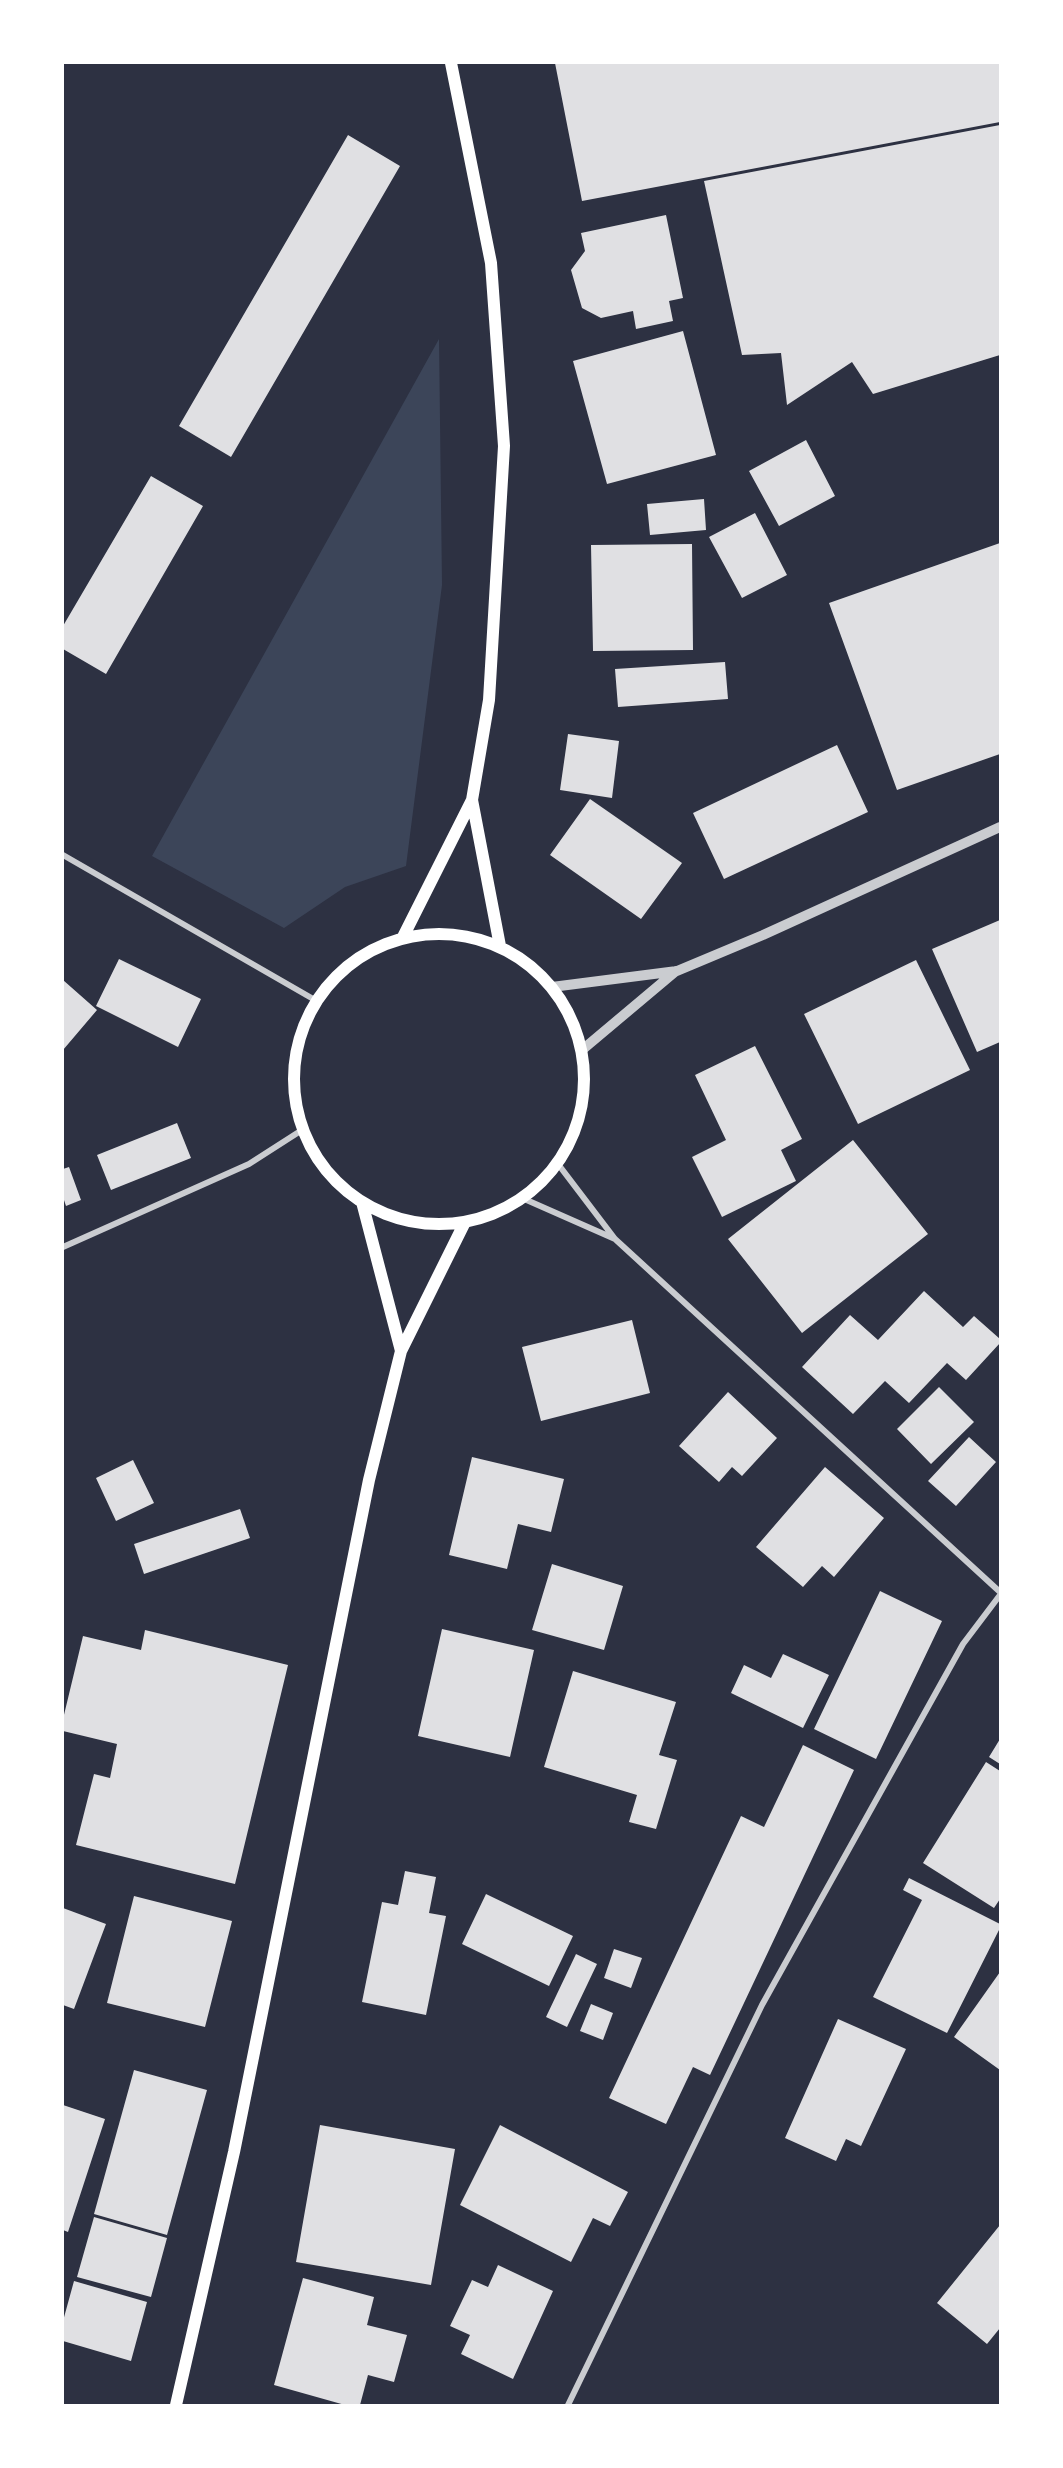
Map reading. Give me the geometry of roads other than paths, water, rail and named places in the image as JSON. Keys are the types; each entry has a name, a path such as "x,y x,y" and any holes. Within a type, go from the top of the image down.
{"main road":[{"path":"403,937 472,800 489,700 504,446 491,263 451,63"},
{"path":"472,800 500,946"},
{"path":"452,933 500,946 528,964 552,987 571,1017 582,1050 585,1079 582,1109 572,1138 558,1164 542,1182 522,1198 495,1214 465,1222 429,1223 395,1216 362,1202 338,1182 317,1158 302,1130 293,1086 297,1041 315,999 339,972 369,950 403,937 452,933"},
{"path":"362,1202 401,1351"},
{"path":"176,2405 234,2152 369,1480 401,1351 465,1222"}],"street":[{"path":"552,987 676,971 763,935 1000,827"},
{"path":"63,855 315,999"},
{"path":"582,1050 676,971"},
{"path":"63,1247 249,1164 302,1130"},
{"path":"558,1164 615,1239 1000,1593 963,1644 762,2005 568,2405"},
{"path":"522,1198 615,1239"}]}
